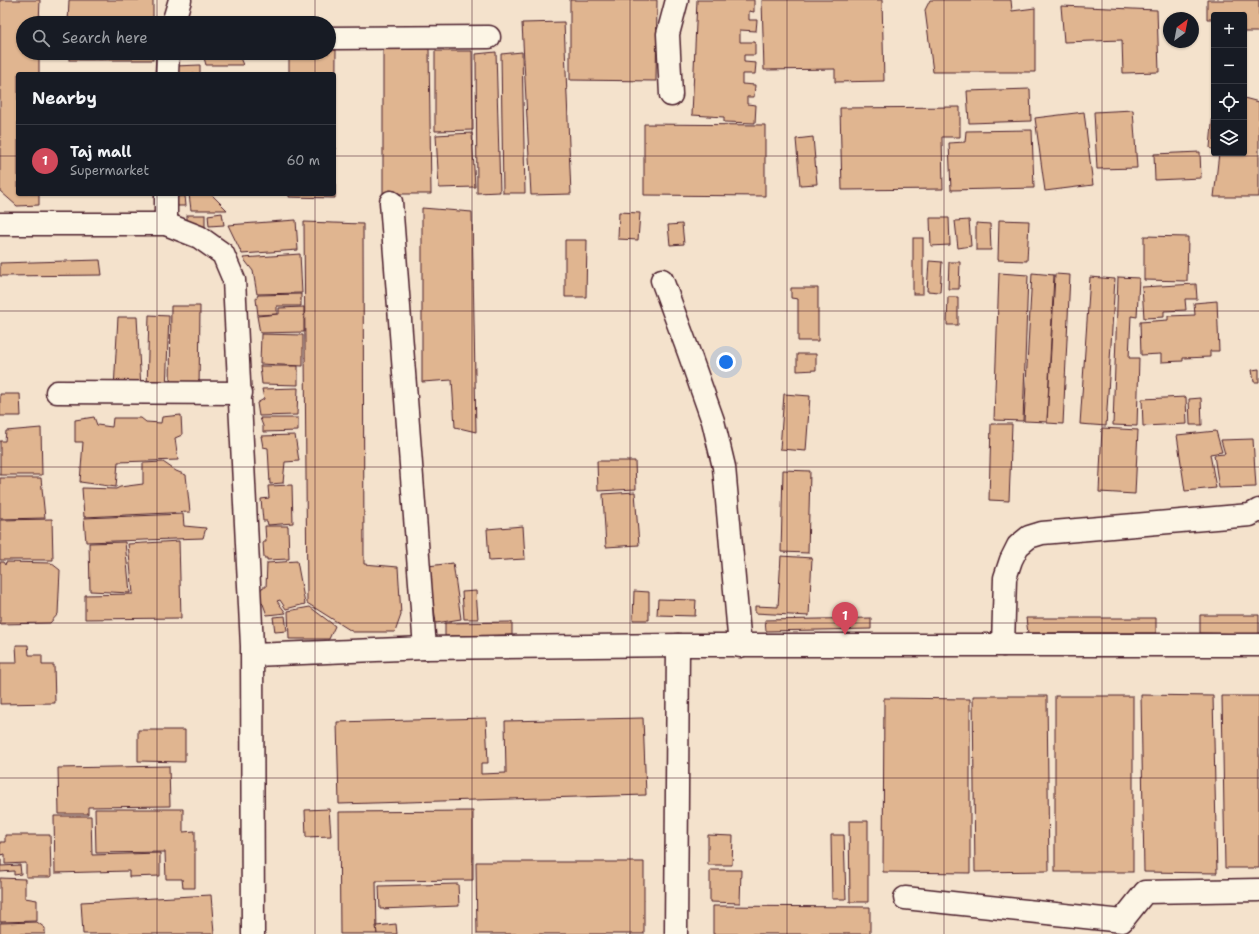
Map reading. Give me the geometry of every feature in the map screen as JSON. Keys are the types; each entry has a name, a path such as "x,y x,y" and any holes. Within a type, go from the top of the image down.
{"street":[{"path":"175,16 180,0"},
{"path":"671,95 668,34 676,0"},
{"path":"336,38 489,37"},
{"path":"167,72 168,60"},
{"path":"166,196 166,224"},
{"path":"391,202 424,648"},
{"path":"0,224 166,224 199,237 223,254 234,280 241,393 253,655 254,934"},
{"path":"662,280 689,352 712,421 724,467 740,646"},
{"path":"57,392 241,393"},
{"path":"1003,645 1005,578 1011,560 1018,546 1029,537 1042,533 1250,516 1259,510"},
{"path":"676,934 678,645"},
{"path":"253,655 424,648 678,645 1259,645"},
{"path":"905,898 1120,928 1146,892 1259,890"}],"building":[{"path":"0,0 40,0 39,16 16,16 16,60 39,60 39,72 16,72 16,196 39,196 39,205 17,206 0,191"},
{"path":"69,0 153,0 153,16 68,16"},
{"path":"570,0 657,0 656,81 570,80"},
{"path":"697,0 754,0 754,12 749,11 749,20 757,20 756,31 740,30 740,42 755,42 755,55 744,55 744,62 756,63 755,74 742,74 742,84 755,85 754,97 747,97 747,104 756,105 755,123 724,122 724,117 692,115"},
{"path":"762,0 882,0 884,81 835,82 835,69 764,70"},
{"path":"930,0 1011,0 1012,11 1035,8 1035,72 933,72 925,10"},
{"path":"1207,0 1259,0 1259,32 1247,32 1247,12 1211,12 1211,19 1207,19"},
{"path":"1061,6 1157,10 1159,72 1123,73 1122,40 1064,42"},
{"path":"564,22 571,194 531,195 522,23"},
{"path":"383,48 429,49 431,194 383,194"},
{"path":"435,51 472,51 473,130 435,131"},
{"path":"496,52 500,192 477,193 476,54"},
{"path":"522,52 525,193 503,193 501,54"},
{"path":"205,60 241,60 243,65 206,65"},
{"path":"289,60 336,60 336,72 289,72"},
{"path":"200,65 200,72 176,72 175,66"},
{"path":"1030,89 1031,121 969,123 967,91"},
{"path":"1247,99 1259,102 1259,197 1214,197 1219,156 1247,156"},
{"path":"960,107 960,137 942,137 943,189 842,190 840,108"},
{"path":"1133,110 1137,168 1097,169 1094,112"},
{"path":"1084,112 1093,185 1045,191 1035,118"},
{"path":"644,124 765,125 765,196 644,195"},
{"path":"1032,130 1034,188 951,190 949,143 965,142 966,131"},
{"path":"472,133 475,187 439,188 436,135"},
{"path":"813,137 817,184 800,185 796,139"},
{"path":"1200,152 1201,178 1155,180 1154,154"},
{"path":"185,196 186,206 174,206 173,197"},
{"path":"189,196 213,196 227,210 191,210"},
{"path":"289,196 335,196 335,198"},
{"path":"422,208 472,212 476,432 455,427 452,380 422,382"},
{"path":"619,212 640,213 638,240 618,239"},
{"path":"222,213 224,225 209,226 208,215"},
{"path":"187,215 205,215 205,227 187,227"},
{"path":"930,218 949,218 950,245 931,246"},
{"path":"296,220 298,250 242,254 228,225"},
{"path":"969,220 971,246 958,248 955,221"},
{"path":"999,220 1029,221 1027,261 998,260"},
{"path":"304,222 363,224 364,564 398,567 401,615 395,632 353,632 307,603"},
{"path":"976,223 990,224 991,250 976,250"},
{"path":"682,224 684,244 670,245 668,225"},
{"path":"1144,236 1188,237 1187,281 1144,280"},
{"path":"913,238 923,238 923,294 913,294"},
{"path":"565,240 587,240 586,297 565,297"},
{"path":"300,254 302,293 257,294 253,271 243,258"},
{"path":"100,260 102,275 0,276 0,263"},
{"path":"929,261 942,262 940,292 927,291"},
{"path":"949,262 960,262 959,289 948,289"},
{"path":"999,273 1028,275 1023,421 994,420"},
{"path":"1032,273 1054,275 1047,422 1024,421"},
{"path":"1055,274 1070,275 1063,424 1047,423"},
{"path":"1090,277 1115,279 1106,426 1080,424"},
{"path":"1118,277 1139,278 1137,317 1131,316 1129,358 1139,358 1137,426 1113,425"},
{"path":"1196,284 1197,299 1185,299 1186,310 1164,311 1164,317 1144,318 1142,287"},
{"path":"791,288 818,288 818,341 798,341 798,299 791,298"},
{"path":"301,294 301,306 277,306 277,314 258,315 256,299 258,295"},
{"path":"948,297 958,297 958,325 947,325"},
{"path":"1217,301 1219,351 1210,351 1210,357 1183,358 1183,361 1161,362 1161,354 1141,355 1140,322 1168,320 1168,316 1195,315 1194,303"},
{"path":"171,306 200,306 199,390 170,389"},
{"path":"304,307 304,332 260,333 257,316 279,314 279,308"},
{"path":"149,315 169,316 166,390 147,390"},
{"path":"118,317 137,317 141,389 114,389"},
{"path":"261,334 303,335 303,366 260,364"},
{"path":"797,354 816,354 816,370 797,371"},
{"path":"260,366 298,366 298,385 262,384"},
{"path":"1259,369 1259,382 1254,382 1252,370"},
{"path":"298,388 297,415 259,416 257,403 264,399 262,389"},
{"path":"0,394 20,394 21,416 0,416"},
{"path":"784,394 810,396 806,451 780,449"},
{"path":"1186,397 1187,424 1143,426 1142,399"},
{"path":"1201,398 1202,425 1190,425 1189,399"},
{"path":"181,415 182,435 175,438 178,460 118,462 116,487 80,482 83,442 75,442 75,420 94,417 97,425 112,427 113,418 141,418 146,422 161,423 162,417"},
{"path":"260,418 298,418 298,431 263,432 263,426"},
{"path":"991,424 1012,424 1009,501 989,500"},
{"path":"41,428 42,475 0,475 0,441 5,441 6,431"},
{"path":"1102,428 1138,430 1135,494 1099,492"},
{"path":"1216,431 1222,452 1210,454 1216,488 1185,491 1177,435"},
{"path":"295,435 299,461 285,462 283,483 270,484 268,448 263,447 261,436"},
{"path":"1253,439 1256,487 1219,488 1214,455 1225,454 1221,440"},
{"path":"597,461 635,461 636,489 598,491"},
{"path":"163,462 176,471 186,475 190,512 84,517 82,488 116,489 120,487 143,484 143,463"},
{"path":"783,470 810,471 808,553 781,552"},
{"path":"0,478 41,478 45,518 0,519"},
{"path":"292,485 293,523 268,525 267,521 263,521 261,499 269,498 268,486"},
{"path":"635,492 639,545 606,547 603,494"},
{"path":"183,514 184,526 206,528 203,538 86,542 84,518"},
{"path":"52,519 53,560 0,560 0,520"},
{"path":"265,526 288,526 289,559 267,560 267,558 264,558 263,542 266,542"},
{"path":"523,526 525,559 489,561 487,529"},
{"path":"179,541 181,618 85,619 85,595 133,594 128,544"},
{"path":"125,542 130,593 90,591 89,543"},
{"path":"781,556 812,558 809,616 755,613 755,606 778,607"},
{"path":"297,561 305,604 286,609 280,600 277,601 286,613 267,615 263,604 255,597 263,587 266,587 267,563"},
{"path":"0,562 3,562 5,565 6,562 51,563 60,570 58,614 50,623 0,624"},
{"path":"453,563 461,619 436,623 428,566"},
{"path":"476,591 478,619 464,619 462,592"},
{"path":"634,591 649,592 649,620 633,620"},
{"path":"658,599 696,600 695,616 657,615"},
{"path":"310,607 335,626 329,639 289,639 288,611"},
{"path":"1200,615 1259,615 1259,634 1200,633"},
{"path":"285,616 287,631 275,632 273,617"},
{"path":"871,618 871,629 766,631 765,620"},
{"path":"1026,618 1156,618 1156,633 1028,633"},
{"path":"512,622 512,635 445,636 445,623"},
{"path":"16,645 28,645 29,655 42,655 42,665 54,665 55,703 0,704 0,663 17,663"},
{"path":"1141,695 1213,696 1217,873 1144,872"},
{"path":"973,696 1047,696 1049,871 975,872"},
{"path":"1055,696 1133,696 1133,872 1055,872"},
{"path":"1222,696 1259,696 1259,868 1225,868"},
{"path":"884,698 970,699 970,873 883,872"},
{"path":"486,718 488,763 481,763 481,774 506,773 505,721 643,718 646,795 339,804 337,722"},
{"path":"138,730 185,730 185,762 138,761"},
{"path":"169,766 170,806 88,807 88,814 59,814 58,768"},
{"path":"95,809 183,809 183,832 195,831 195,888 183,888 182,879 166,879 165,852 96,853"},
{"path":"329,809 331,836 306,837 305,810"},
{"path":"473,811 473,880 376,881 377,934 340,934 339,812"},
{"path":"54,816 91,816 92,855 160,853 160,876 129,877 129,871 55,873"},
{"path":"849,821 868,821 868,902 850,902"},
{"path":"5,835 50,835 51,877 26,877 26,863 5,864 5,854 0,855 0,842 5,842"},
{"path":"708,835 733,836 732,865 708,865"},
{"path":"831,835 844,835 846,899 832,899"},
{"path":"0,860 1,866 20,865 21,874 14,875 14,871 0,872"},
{"path":"476,862 644,862 644,934 477,934"},
{"path":"710,870 741,870 740,903 710,902"},
{"path":"0,878 25,879 25,898 37,900 37,921 0,922"},
{"path":"458,884 459,906 380,909 379,886"},
{"path":"211,895 214,934 83,934 81,902"},
{"path":"713,906 870,907 870,934 713,934"},
{"path":"37,922 45,928 45,934 0,934 0,923"},
{"path":"396,924 397,934 377,934 376,926"}],"place":[{"name":"Taj mall","path":"845,635"}]}
